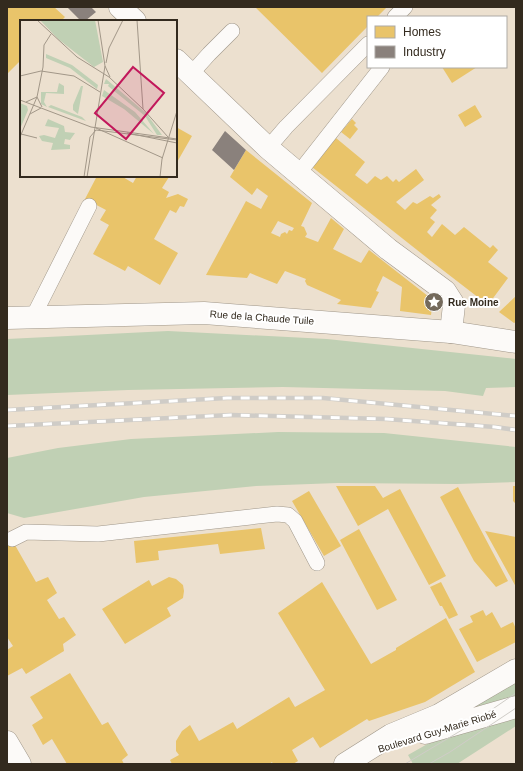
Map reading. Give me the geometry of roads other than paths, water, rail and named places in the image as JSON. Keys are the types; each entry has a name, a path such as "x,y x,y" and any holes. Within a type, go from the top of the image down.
{"street":[{"path":"183,67 268,148 298,174 388,249 445,291 454,305 451,332"},
{"name":"Rue de la Chaude Tuile","path":"7,318 204,313 451,332 516,342"},
{"name":"Boulevard Guy-Marie Riobé","path":"351,760 391,735 439,715 516,670"},
{"name":"Boulevard Guy-Marie Riobé","path":"351,760 428,732 516,707"},
{"path":"7,742 20,764"}],"lane":[{"path":"396,16 405,7"},
{"path":"183,67 232,31"},
{"path":"268,148 286,127 367,45"},
{"path":"298,174 381,68"},
{"path":"33,317 89,206"},
{"path":"12,539 26,532 98,534 277,514 288,515 295,521 317,563"}],"tram line":[{"path":"405,764 462,730 516,693"},
{"path":"429,764 450,752 516,708"}],"railway":[{"path":"7,410 227,398 323,398 516,416"},
{"path":"7,426 231,415 386,419 495,427 516,430"}],"place":[{"name":"Rue Moine","path":"434,302"}]}
